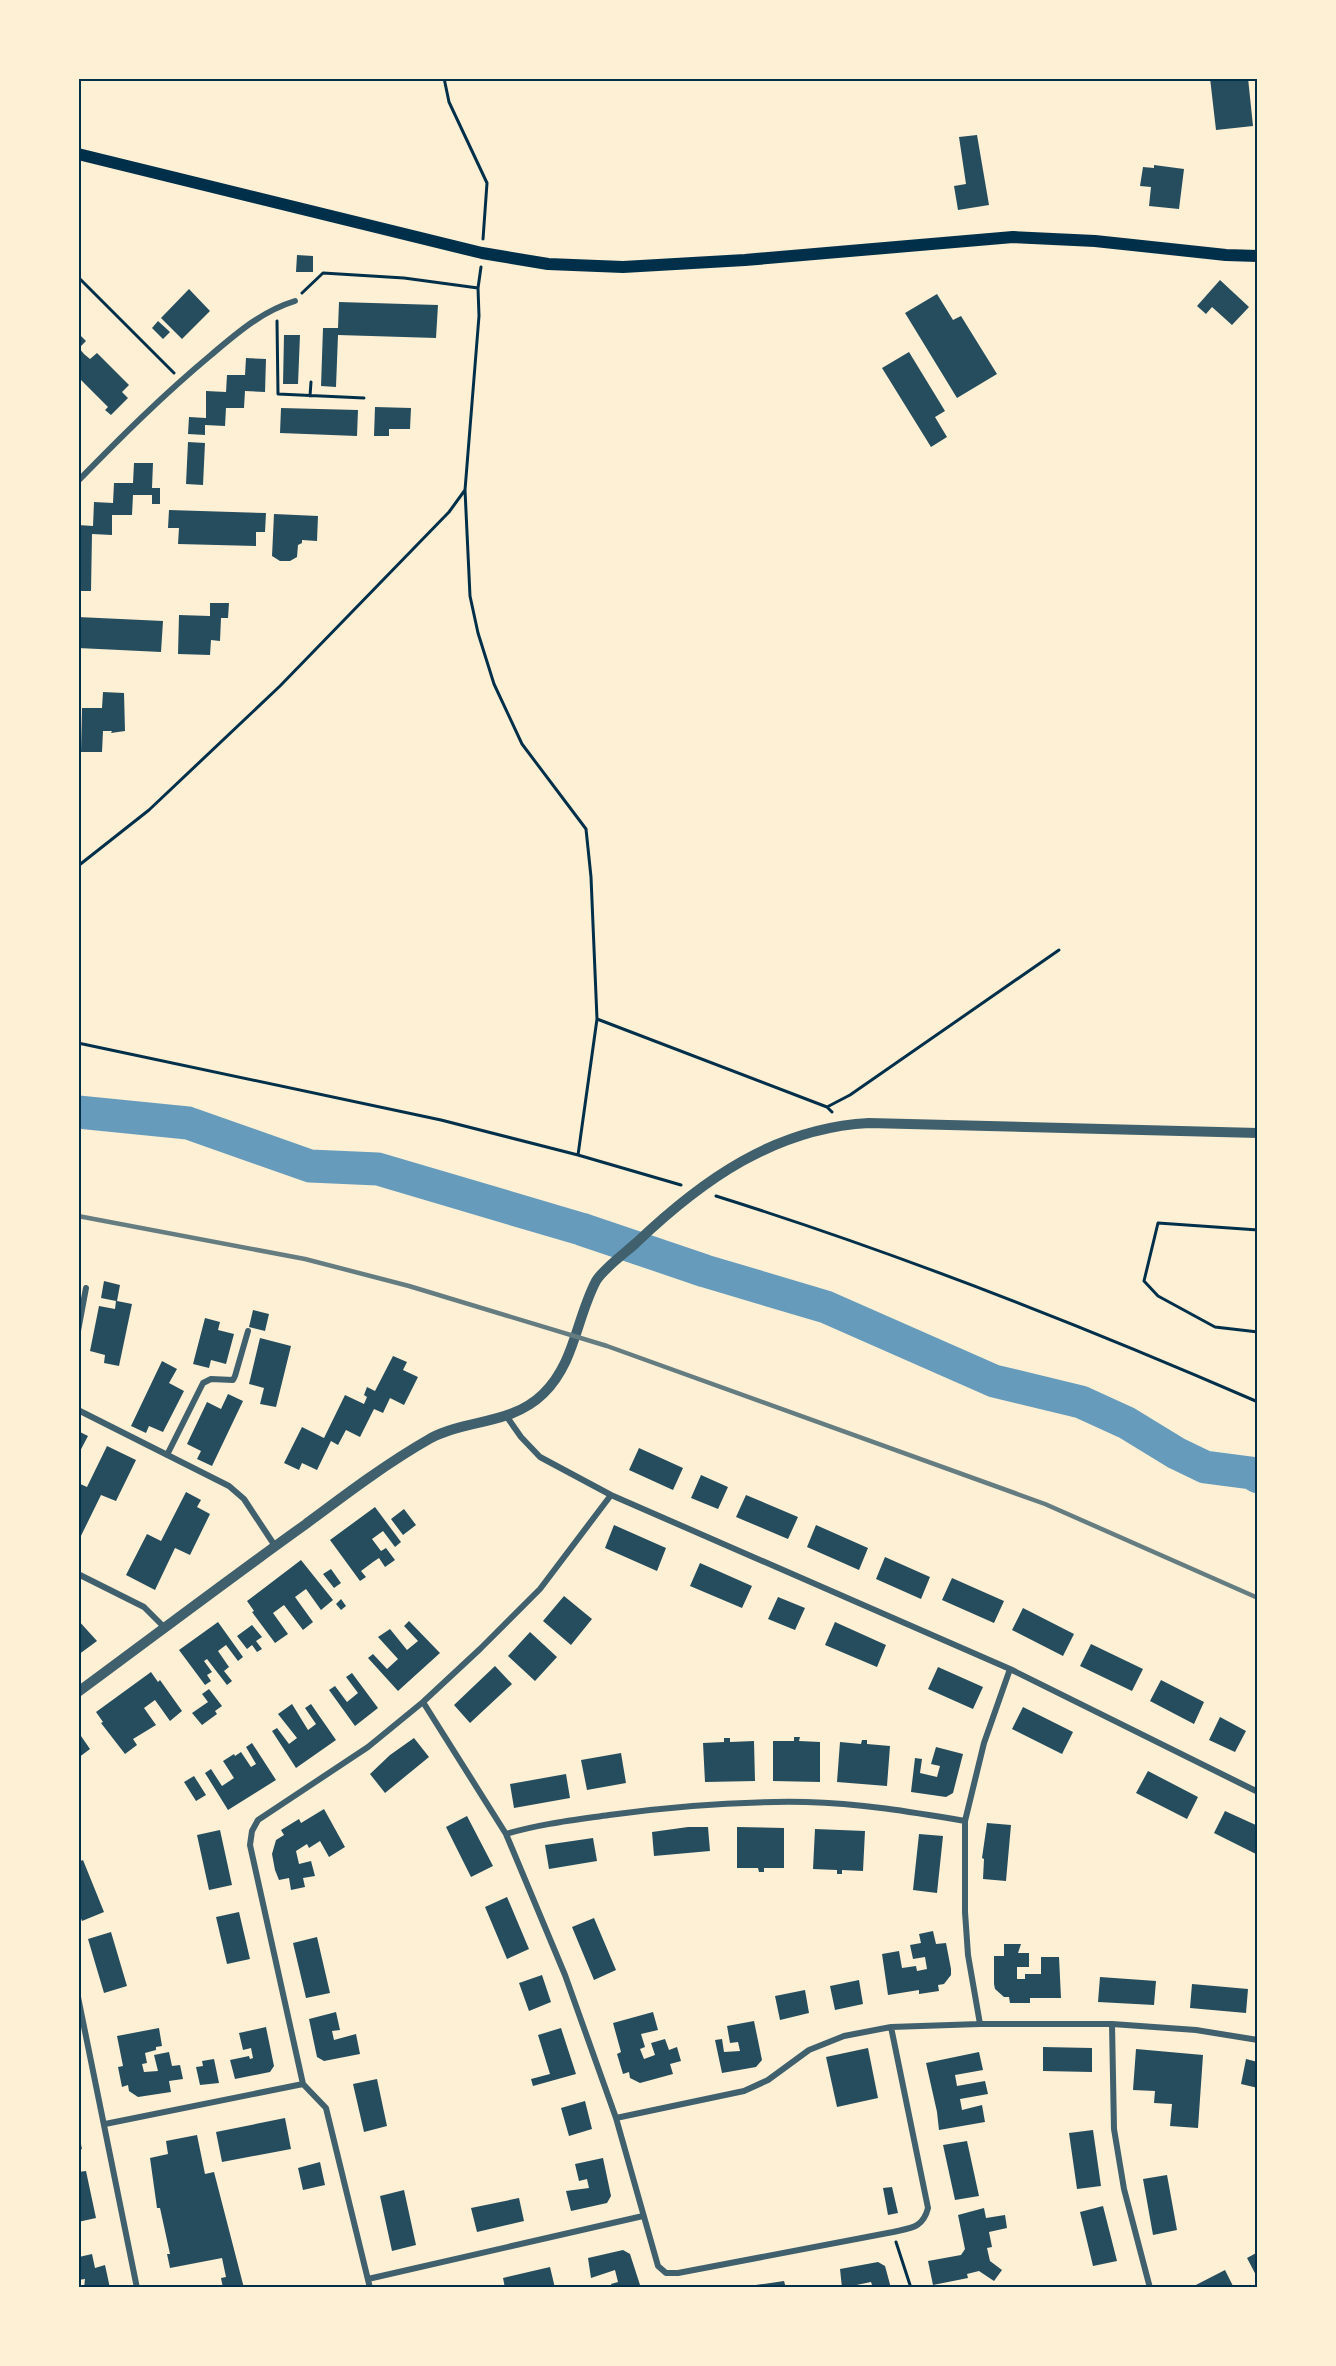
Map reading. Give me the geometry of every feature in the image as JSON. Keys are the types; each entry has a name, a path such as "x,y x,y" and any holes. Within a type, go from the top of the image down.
{"main road":[{"path":"78,154 482,253 548,264 623,267 745,260 1013,237 1095,241 1226,255 1258,256"}],"street":[{"path":"78,481 162,396 181,380 248,325 277,306 295,301"},
{"path":"78,1692 275,1546 363,1483 433,1437 507,1417 542,1395 567,1364 597,1279 673,1208 696,1190 736,1164 787,1139 843,1124 869,1123 1258,1134"},
{"path":"78,1331 86,1288"},
{"path":"167,1455 202,1383 211,1379 233,1380 248,1331"},
{"path":"78,1410 229,1486 244,1499 275,1546"},
{"path":"507,1417 521,1437 540,1457 611,1495 1010,1669 1258,1792"},
{"path":"370,2288 326,2109 303,2084 250,1845 252,1832 258,1820 368,1747 423,1702 480,1650 540,1589 611,1495"},
{"path":"78,1574 144,1607 165,1628"},
{"path":"980,2024 968,1955 965,1912 965,1821 984,1743 1010,1669"},
{"path":"423,1702 506,1834 565,1975 616,2118 658,2266 666,2273 678,2273 914,2228 925,2219 928,2208 891,2027"},
{"path":"506,1834 572,1820 645,1810 806,1802 886,1808 965,1821"},
{"path":"78,1997 136,2288"},
{"path":"616,2118 744,2091 768,2080 809,2050 844,2036 891,2027 1112,2024 1196,2030 1258,2040"},
{"path":"1112,2024 1114,2128 1124,2189 1150,2288"},
{"path":"105,2124 303,2084"},
{"path":"368,2279 643,2216"}],"path":[{"path":"444,78 449,102 488,183 478,288 479,316 465,490 470,596 478,633 494,684 522,744 586,829 591,877 597,1019 578,1155"},
{"path":"295,301 323,273 404,278 478,288"},
{"path":"78,277 181,380"},
{"path":"277,306 278,394 364,398"},
{"path":"310,396 311,382"},
{"path":"78,866 149,810 280,686 449,512 465,490"},
{"path":"827,1107 850,1095 1059,950"},
{"path":"597,1019 827,1107 843,1124"},
{"path":"78,1043 441,1120 578,1155 696,1190 815,1227 1060,1318 1258,1402"},
{"path":"1258,1230 1158,1223 1144,1281 1158,1296 1215,1328 1258,1332"},
{"path":"893,2232 910,2288"}],"building":[{"path":"1210,78 1248,78 1253,126 1216,130"},
{"path":"977,135 989,205 958,210 954,186 966,184 959,137"},
{"path":"1154,165 1184,169 1179,209 1149,206 1151,187 1140,186 1143,167 1154,168"},
{"path":"297,255 313,256 313,272 296,272"},
{"path":"1220,280 1249,307 1232,325 1212,307 1206,314 1197,306"},
{"path":"189,289 210,311 182,339 161,318"},
{"path":"937,294 953,320 961,316 997,374 957,398 905,313"},
{"path":"339,302 438,305 436,338 338,335 336,387 321,386 323,328 338,328"},
{"path":"158,321 170,332 163,339 152,328"},
{"path":"78,333 86,341 79,348 84,354 90,359 97,353 129,385 122,392 128,398 111,415 105,410 108,407 78,377"},
{"path":"284,335 300,335 298,384 283,384"},
{"path":"909,352 945,411 935,417 947,437 931,447 882,368"},
{"path":"246,358 266,359 265,392 245,391 244,408 226,408 225,426 205,425 205,435 188,434 189,417 206,418 206,391 226,392 227,375 245,375"},
{"path":"375,407 411,408 410,429 389,429 389,436 374,436"},
{"path":"281,408 358,410 357,436 280,433"},
{"path":"188,442 205,443 203,485 186,484"},
{"path":"134,463 153,463 152,488 160,488 160,504 152,504 152,495 133,495 132,515 112,515 112,535 92,534 91,591 78,591 78,525 93,526 94,502 113,503 114,483 133,483"},
{"path":"169,510 266,513 265,532 256,532 256,546 178,544 179,528 168,528"},
{"path":"274,514 318,516 317,541 302,540 302,543 298,545 297,557 290,561 280,561 272,556"},
{"path":"210,603 229,603 228,618 221,618 220,641 211,640 210,655 178,654 179,615 210,616"},
{"path":"78,617 163,621 161,652 78,648"},
{"path":"103,692 124,693 125,731 111,733 112,731 103,731 102,752 81,752 82,708 102,708"},
{"path":"104,1281 120,1285 117,1301 132,1304 119,1366 104,1363 105,1355 90,1351 99,1306 115,1309 116,1301 101,1298"},
{"path":"253,1310 269,1314 265,1331 249,1327"},
{"path":"205,1318 220,1322 218,1330 234,1334 226,1364 211,1360 209,1368 193,1364"},
{"path":"260,1338 291,1346 276,1407 260,1404 264,1388 249,1384"},
{"path":"393,1356 407,1362 403,1370 418,1377 404,1405 390,1398 383,1413 374,1409 360,1437 346,1430 338,1445 331,1441 317,1470 302,1463 299,1470 284,1463 302,1427 324,1438 345,1395 364,1404 367,1387 375,1391"},
{"path":"162,1361 177,1369 169,1383 184,1391 163,1432 149,1426 146,1433 131,1426"},
{"path":"228,1394 243,1401 212,1466 197,1459 201,1451 187,1444 207,1402 221,1409"},
{"path":"78,1431 88,1436 78,1455"},
{"path":"107,1446 136,1460 116,1501 101,1495 78,1542 78,1483 87,1487"},
{"path":"639,1448 683,1468 673,1490 629,1470"},
{"path":"701,1475 728,1487 718,1509 691,1498"},
{"path":"186,1492 201,1500 197,1507 210,1514 190,1555 175,1548 155,1590 126,1575 147,1534 161,1541"},
{"path":"746,1495 798,1517 788,1539 736,1517"},
{"path":"375,1507 401,1542 395,1547 383,1531 372,1539 381,1551 386,1548 395,1560 385,1567 379,1558 361,1571 366,1577 360,1581 330,1540"},
{"path":"404,1509 416,1525 403,1535 391,1519"},
{"path":"614,1525 666,1548 657,1571 605,1548"},
{"path":"816,1525 868,1548 859,1570 807,1547"},
{"path":"885,1557 930,1577 921,1599 876,1579"},
{"path":"301,1560 333,1600 321,1610 306,1589 295,1597 313,1622 303,1630 284,1605 273,1613 288,1634 275,1643 252,1612 254,1611 247,1601"},
{"path":"700,1563 752,1586 742,1608 690,1586"},
{"path":"331,1569 341,1583 334,1588 323,1574"},
{"path":"952,1578 1004,1601 994,1623 942,1600"},
{"path":"564,1596 592,1619 571,1645 543,1621"},
{"path":"778,1597 805,1608 795,1630 768,1619"},
{"path":"341,1599 346,1606 341,1610 336,1604"},
{"path":"1023,1608 1074,1634 1063,1656 1012,1630"},
{"path":"78,1620 97,1641 78,1655"},
{"path":"409,1621 440,1653 398,1691 368,1658 373,1654 387,1669 398,1659 378,1637 390,1629 407,1650 418,1641 404,1626"},
{"path":"218,1622 243,1657 238,1661 226,1645 218,1651 229,1667 224,1671 232,1681 227,1685 207,1659 204,1661 212,1672 207,1675 211,1681 205,1685 179,1650"},
{"path":"835,1622 886,1645 877,1667 825,1645"},
{"path":"252,1625 262,1637 256,1641 262,1649 257,1652 252,1645 247,1649 237,1636"},
{"path":"530,1632 557,1657 535,1681 508,1656"},
{"path":"1091,1644 1143,1669 1132,1691 1080,1666"},
{"path":"495,1666 512,1684 470,1723 454,1705"},
{"path":"938,1667 983,1687 973,1709 928,1689"},
{"path":"151,1672 158,1682 160,1680 182,1711 170,1721 155,1700 144,1708 156,1725 133,1739 137,1745 125,1754 101,1723 103,1722 96,1712"},
{"path":"352,1673 378,1708 355,1726 329,1690 335,1686 347,1702 358,1693 346,1677"},
{"path":"1161,1680 1204,1702 1194,1724 1150,1701"},
{"path":"209,1689 222,1706 215,1711 217,1714 202,1725 192,1713 208,1702 202,1694"},
{"path":"292,1704 308,1730 316,1724 305,1708 311,1704 336,1740 296,1768 272,1731 277,1728 289,1744 297,1738 278,1714"},
{"path":"1023,1707 1073,1732 1062,1754 1012,1729"},
{"path":"1220,1717 1246,1731 1235,1752 1209,1740"},
{"path":"81,1736 90,1749 78,1758 78,1738"},
{"path":"794,1737 800,1737 799,1741 820,1742 820,1782 773,1781 773,1741 794,1741"},
{"path":"414,1738 429,1757 385,1793 370,1774 390,1755"},
{"path":"724,1738 730,1738 730,1742 754,1741 755,1781 705,1782 703,1743 724,1742"},
{"path":"862,1740 867,1740 867,1744 890,1746 887,1786 837,1782 840,1742 861,1744"},
{"path":"252,1743 276,1780 228,1810 205,1773 211,1769 222,1786 234,1778 223,1761 241,1752 251,1767 256,1764 246,1747"},
{"path":"936,1747 963,1754 953,1793 946,1797 911,1792 915,1758 922,1759 920,1773 937,1777 940,1766 931,1764"},
{"path":"621,1753 626,1783 587,1790 581,1760"},
{"path":"1148,1771 1198,1797 1187,1819 1136,1793"},
{"path":"566,1774 570,1798 514,1808 510,1784"},
{"path":"194,1776 206,1795 196,1801 184,1782"},
{"path":"324,1809 345,1847 329,1857 320,1841 309,1848 307,1844 296,1851 299,1864 311,1861 315,1876 303,1878 305,1887 291,1890 289,1878 279,1880 275,1870 272,1854 276,1840 284,1835 281,1830 299,1819 301,1823"},
{"path":"1225,1811 1258,1826 1258,1855 1214,1833"},
{"path":"467,1816 493,1866 471,1877 446,1827"},
{"path":"987,1823 1011,1825 1006,1881 983,1879 984,1859 982,1858"},
{"path":"708,1827 710,1851 654,1856 652,1832"},
{"path":"737,1827 784,1828 784,1868 764,1868 764,1872 759,1872 758,1868 737,1868"},
{"path":"815,1829 865,1831 863,1871 842,1870 842,1874 837,1874 837,1870 813,1869"},
{"path":"220,1830 232,1885 209,1890 197,1835"},
{"path":"919,1834 943,1836 937,1893 913,1890"},
{"path":"593,1838 597,1861 549,1869 545,1845"},
{"path":"83,1860 104,1912 82,1921 78,1911 78,1862"},
{"path":"507,1897 529,1949 507,1959 485,1907"},
{"path":"239,1912 250,1959 227,1964 216,1917"},
{"path":"594,1918 616,1970 594,1980 572,1927"},
{"path":"933,1931 936,1944 946,1943 951,1975 944,1984 938,1985 939,1991 919,1994 919,1990 888,1995 882,1954 899,1951 902,1968 916,1966 917,1971 927,1969 925,1957 913,1959 910,1945 921,1943 919,1934"},
{"path":"111,1932 127,1986 104,1993 88,1939"},
{"path":"317,1937 330,1993 306,1998 293,1943"},
{"path":"1004,1944 1021,1944 1018,1953 1029,1953 1029,1967 1017,1967 1017,1979 1025,1979 1025,1974 1041,1974 1041,1957 1059,1957 1061,1998 1030,1998 1030,2003 1010,2003 1009,1997 1004,1997 995,1989 994,1956 1004,1956"},
{"path":"542,1975 551,2002 529,2011 519,1983"},
{"path":"1100,1977 1156,1981 1154,2005 1098,2002"},
{"path":"859,1980 863,2004 835,2010 830,1986"},
{"path":"1192,1984 1248,1989 1246,2013 1190,2008"},
{"path":"805,1990 809,2013 780,2020 775,1996"},
{"path":"336,2012 340,2030 332,2031 334,2040 356,2034 360,2054 324,2061 317,2057 309,2019"},
{"path":"653,2012 658,2030 641,2034 645,2047 640,2049 644,2059 655,2055 651,2043 665,2039 669,2050 677,2047 681,2061 670,2064 673,2074 640,2083 630,2078 629,2072 623,2074 617,2054 621,2052 613,2023"},
{"path":"754,2021 762,2060 756,2067 722,2073 715,2040 722,2039 724,2052 740,2051 738,2042 730,2043 727,2026"},
{"path":"266,2027 274,2066 270,2072 235,2079 230,2060 249,2056 250,2059 253,2058 251,2048 243,2050 239,2033"},
{"path":"159,2028 162,2046 145,2053 147,2063 142,2064 144,2072 158,2071 154,2055 169,2052 172,2066 180,2065 183,2079 169,2081 171,2092 138,2097 129,2091 128,2085 122,2087 118,2067 123,2066 117,2036"},
{"path":"561,2028 576,2074 533,2086 531,2079 550,2074 538,2035"},
{"path":"1043,2047 1092,2048 1092,2072 1043,2071"},
{"path":"868,2048 878,2098 837,2107 826,2057"},
{"path":"1136,2049 1203,2055 1198,2128 1170,2126 1172,2104 1154,2103 1155,2091 1133,2090"},
{"path":"979,2052 983,2070 955,2075 957,2086 985,2081 988,2094 960,2099 962,2110 982,2105 985,2122 939,2130 926,2063"},
{"path":"214,2059 219,2083 200,2085 196,2067 203,2066 202,2061"},
{"path":"1246,2059 1258,2062 1258,2088 1241,2084"},
{"path":"377,2079 387,2126 364,2132 353,2084"},
{"path":"585,2101 592,2129 569,2136 561,2108"},
{"path":"285,2118 291,2149 222,2162 216,2132"},
{"path":"1093,2130 1101,2186 1077,2189 1069,2133"},
{"path":"197,2135 205,2174 214,2172 244,2288 223,2288 221,2278 226,2277 222,2258 170,2268 167,2254 170,2254 160,2208 157,2208 150,2158 168,2154 166,2141"},
{"path":"78,2136 82,2149 78,2150"},
{"path":"967,2141 979,2196 955,2200 943,2145"},
{"path":"603,2158 611,2196 607,2203 571,2211 566,2191 589,2188 587,2179 579,2181 575,2164"},
{"path":"320,2162 325,2185 303,2190 298,2168"},
{"path":"86,2171 96,2218 78,2222 78,2172"},
{"path":"1167,2175 1177,2230 1153,2235 1143,2179"},
{"path":"892,2187 898,2213 888,2215 883,2188"},
{"path":"404,2190 416,2245 392,2251 380,2196"},
{"path":"519,2198 524,2221 477,2232 471,2208"},
{"path":"1103,2206 1117,2261 1093,2266 1080,2212"},
{"path":"984,2208 986,2218 1005,2215 1007,2228 989,2232 992,2247 987,2248 990,2261 1002,2270 994,2281 979,2271 967,2274 968,2278 933,2285 928,2261 961,2255 965,2249 958,2215"},
{"path":"623,2250 630,2254 641,2288 612,2288 611,2284 618,2282 615,2270 591,2278 588,2258"},
{"path":"1258,2252 1258,2279 1247,2258"},
{"path":"92,2254 95,2268 105,2265 110,2288 84,2288 85,2279 78,2280 79,2257"},
{"path":"878,2262 885,2266 891,2288 873,2288 871,2282 842,2288 840,2269"},
{"path":"550,2267 555,2288 505,2288 503,2278"},
{"path":"1225,2270 1234,2288 1190,2288"},
{"path":"784,2281 786,2288 749,2288 749,2286"}],"waterway":[{"path":"78,1112 188,1123 310,1166 378,1169 581,1229 705,1271 826,1307 994,1381 1081,1402 1127,1423 1176,1453 1205,1467 1251,1473 1258,1477"}],"railway":[{"path":"78,1216 305,1259 409,1286 607,1346 1045,1504 1258,1598"}]}
